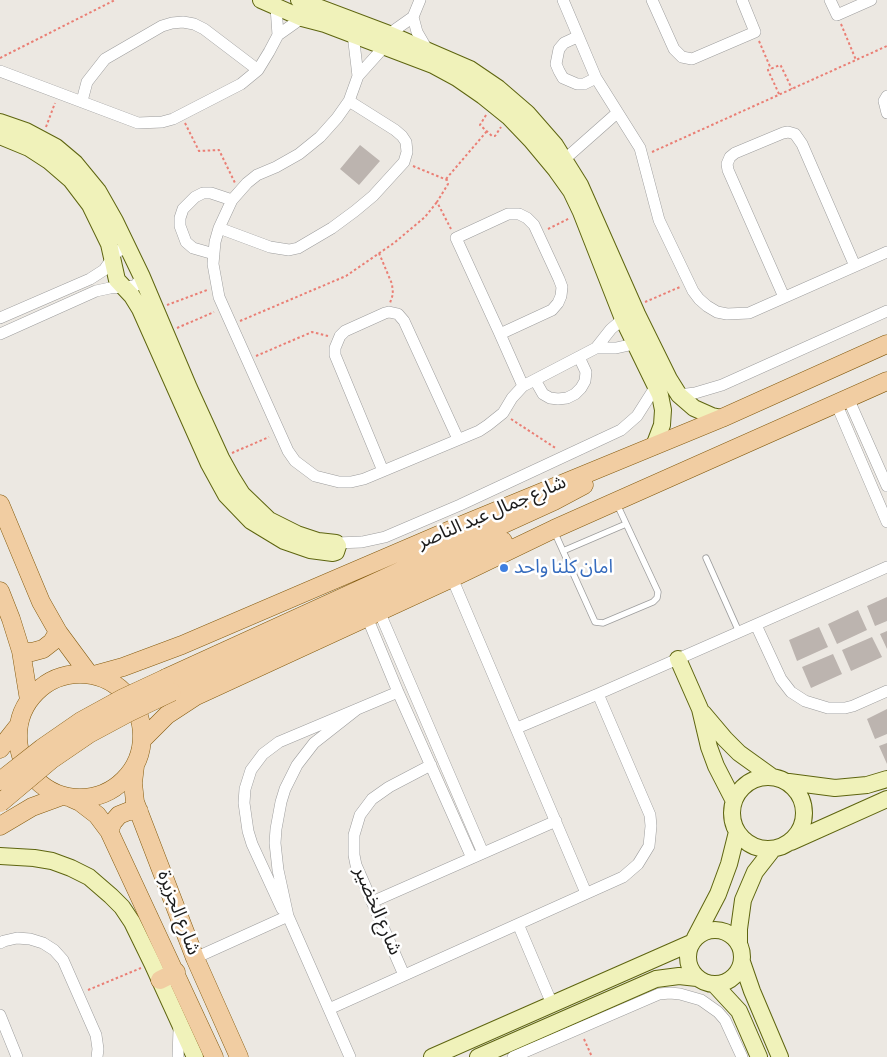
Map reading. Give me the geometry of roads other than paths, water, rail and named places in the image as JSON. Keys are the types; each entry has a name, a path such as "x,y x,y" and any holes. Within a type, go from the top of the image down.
{"main road":[{"name":"شارع جمال عبد الناصر","path":"92,675 153,657 722,418 887,344"},
{"name":"شارع جمال عبد الناصر","path":"142,740 162,719 172,693 196,696 554,529 887,381"},
{"path":"153,657 152,672 156,686 165,698 569,494 598,477 614,462"},
{"path":"0,504 41,602 58,632 92,675"},
{"path":"0,802 39,770 83,738 130,712 497,544 526,533 554,529"},
{"path":"0,591 12,619 21,651 29,700"},
{"path":"21,651 32,652 43,649 52,642 58,632"},
{"path":"75,674 92,675 117,686 134,704 141,721 142,740 140,753 135,765 124,780 108,792 84,798 66,796 48,790 27,769 20,755 18,726 22,712 29,700 49,682 62,676 75,674"},
{"path":"0,782 42,748 81,721 123,698 172,693"},
{"path":"0,749 18,726"},
{"name":"شارع الجزيرة","path":"135,765 133,793 138,811 195,958 239,1057"},
{"path":"0,794 7,809 4,824"},
{"path":"4,824 32,807 66,796"},
{"name":"شارع الجزيرة","path":"66,796 80,802 97,815 109,831 214,1057"},
{"path":"109,831 119,815 128,811 138,811"},
{"path":"160,980 176,972"}],"street":[{"path":"299,0 353,34 428,51 470,69 498,88 536,123 565,159 581,212 632,313 634,344 662,382 702,413 722,418"},
{"path":"420,0 412,17 386,41 358,76 349,102 337,118 320,137 299,154 257,175 247,183 236,196 219,228 213,264 216,286 223,308 288,451 295,461 315,476 339,482 364,479 488,426 503,413 512,398 523,386 596,348 611,329 632,313"},
{"path":"563,0 577,37 596,78 617,113 632,132 644,156 657,214 689,283 699,299 707,306 717,312 727,314 749,312 887,252"},
{"path":"652,0 674,49 682,57 687,58 698,58 755,32 742,0"},
{"path":"830,0 837,15 871,0"},
{"path":"271,2 302,18 327,18 386,41 472,88 509,117 575,188 662,382 663,417 660,432 654,446"},
{"path":"271,2 278,35"},
{"path":"412,17 417,32 428,51"},
{"path":"0,71 138,123 162,122 241,84 258,70 278,35 302,18"},
{"path":"82,101 87,82 105,58 162,26 172,23 194,24 204,29 258,70"},
{"path":"353,34 358,76"},
{"path":"577,37 559,49 556,64 559,71 563,78 577,84 584,84 596,78"},
{"path":"887,96 884,101 887,113"},
{"path":"219,228 279,250 289,250 298,248 356,211 373,196 404,162 407,147 402,136 349,102"},
{"path":"565,159 617,113"},
{"path":"0,122 26,131 56,148 75,163 98,191 142,277 189,388 232,478 242,494 270,520 297,534 318,541 336,543 357,543 385,537 621,430 637,416 662,382"},
{"path":"784,297 728,170 727,164 730,157 735,153 783,133 795,134 802,144 855,266"},
{"path":"0,136 29,148 42,156 71,180 90,205 101,225 112,258 114,274 140,309 205,457 226,495 251,521 284,541 310,550 333,553 338,548 336,543"},
{"path":"214,254 193,248 186,242 182,235 180,218 188,202 194,197 211,193 236,196"},
{"path":"500,334 552,310 561,296 562,287 560,279 539,233 528,218 519,214 512,214 456,238 523,386"},
{"path":"0,318 90,279 104,270 120,250 129,250"},
{"path":"0,334 96,291 135,286 142,277"},
{"path":"679,395 695,394 722,385 887,311"},
{"path":"383,470 335,355 336,342 345,331 385,313 394,312 404,320 458,440"},
{"path":"596,348 616,348 634,344"},
{"path":"535,380 543,394 550,398 567,398 575,394 585,381 586,372 579,357"},
{"path":"842,401 886,481"},
{"path":"842,401 887,522"},
{"path":"517,728 887,567"},
{"path":"452,578 586,893"},
{"path":"373,614 398,692 472,858"},
{"path":"373,614 483,853"},
{"path":"756,625 781,680 791,692 805,702 828,708 845,708 887,691"},
{"path":"678,659 700,709 713,757 734,802"},
{"path":"288,916 281,908 248,831 244,803 247,779 256,762 271,748 398,692"},
{"path":"329,1009 622,877 631,871 644,855 651,836 650,815 598,694"},
{"path":"700,709 712,725 739,753 771,776 788,782 836,788 867,785 887,779"},
{"path":"350,1057 288,916 278,870 275,843 278,816 285,789 297,765 314,743 356,710"},
{"name":"شارع الخضير","path":"404,975 356,865 354,835 360,815 372,799 380,792 431,765"},
{"path":"771,776 755,779 742,788 734,802 732,812 737,832 747,842 760,848 773,849 789,843 887,799"},
{"path":"788,782 799,792 804,805 804,819 799,832 789,843"},
{"path":"372,902 556,820"},
{"path":"737,832 729,864 718,894 693,941 688,953 688,962 691,971 697,978 705,983 714,985 727,982 737,974 742,962"},
{"path":"739,944 740,914 748,886 759,866 773,849"},
{"path":"0,856 52,861 71,868 89,877 122,907 132,922 152,963 195,1057"},
{"path":"195,958 288,916"},
{"path":"518,924 552,1004"},
{"path":"432,1057 693,941 704,932 714,929 724,931 733,936 739,944 742,952 742,962 752,991 780,1057"},
{"path":"0,943 4,940 17,938 30,939 43,943 54,950 63,960 96,1035 97,1057"},
{"path":"513,1057 656,979 679,976 697,978"},
{"path":"714,985 739,1011 759,1057"},
{"path":"478,1057 527,1048 659,994 680,994 701,1000 718,1012 725,1020 742,1057"},
{"path":"0,1015 17,1057"},
{"path":"178,1057 179,1022"}],"lane":[{"path":"554,529 595,622 603,623 653,602 657,598 658,592 616,502"},
{"path":"563,552 626,524"},
{"path":"706,558 739,632"}],"place":[{"name":"امان كلنا واحد","path":"504,568"}]}
